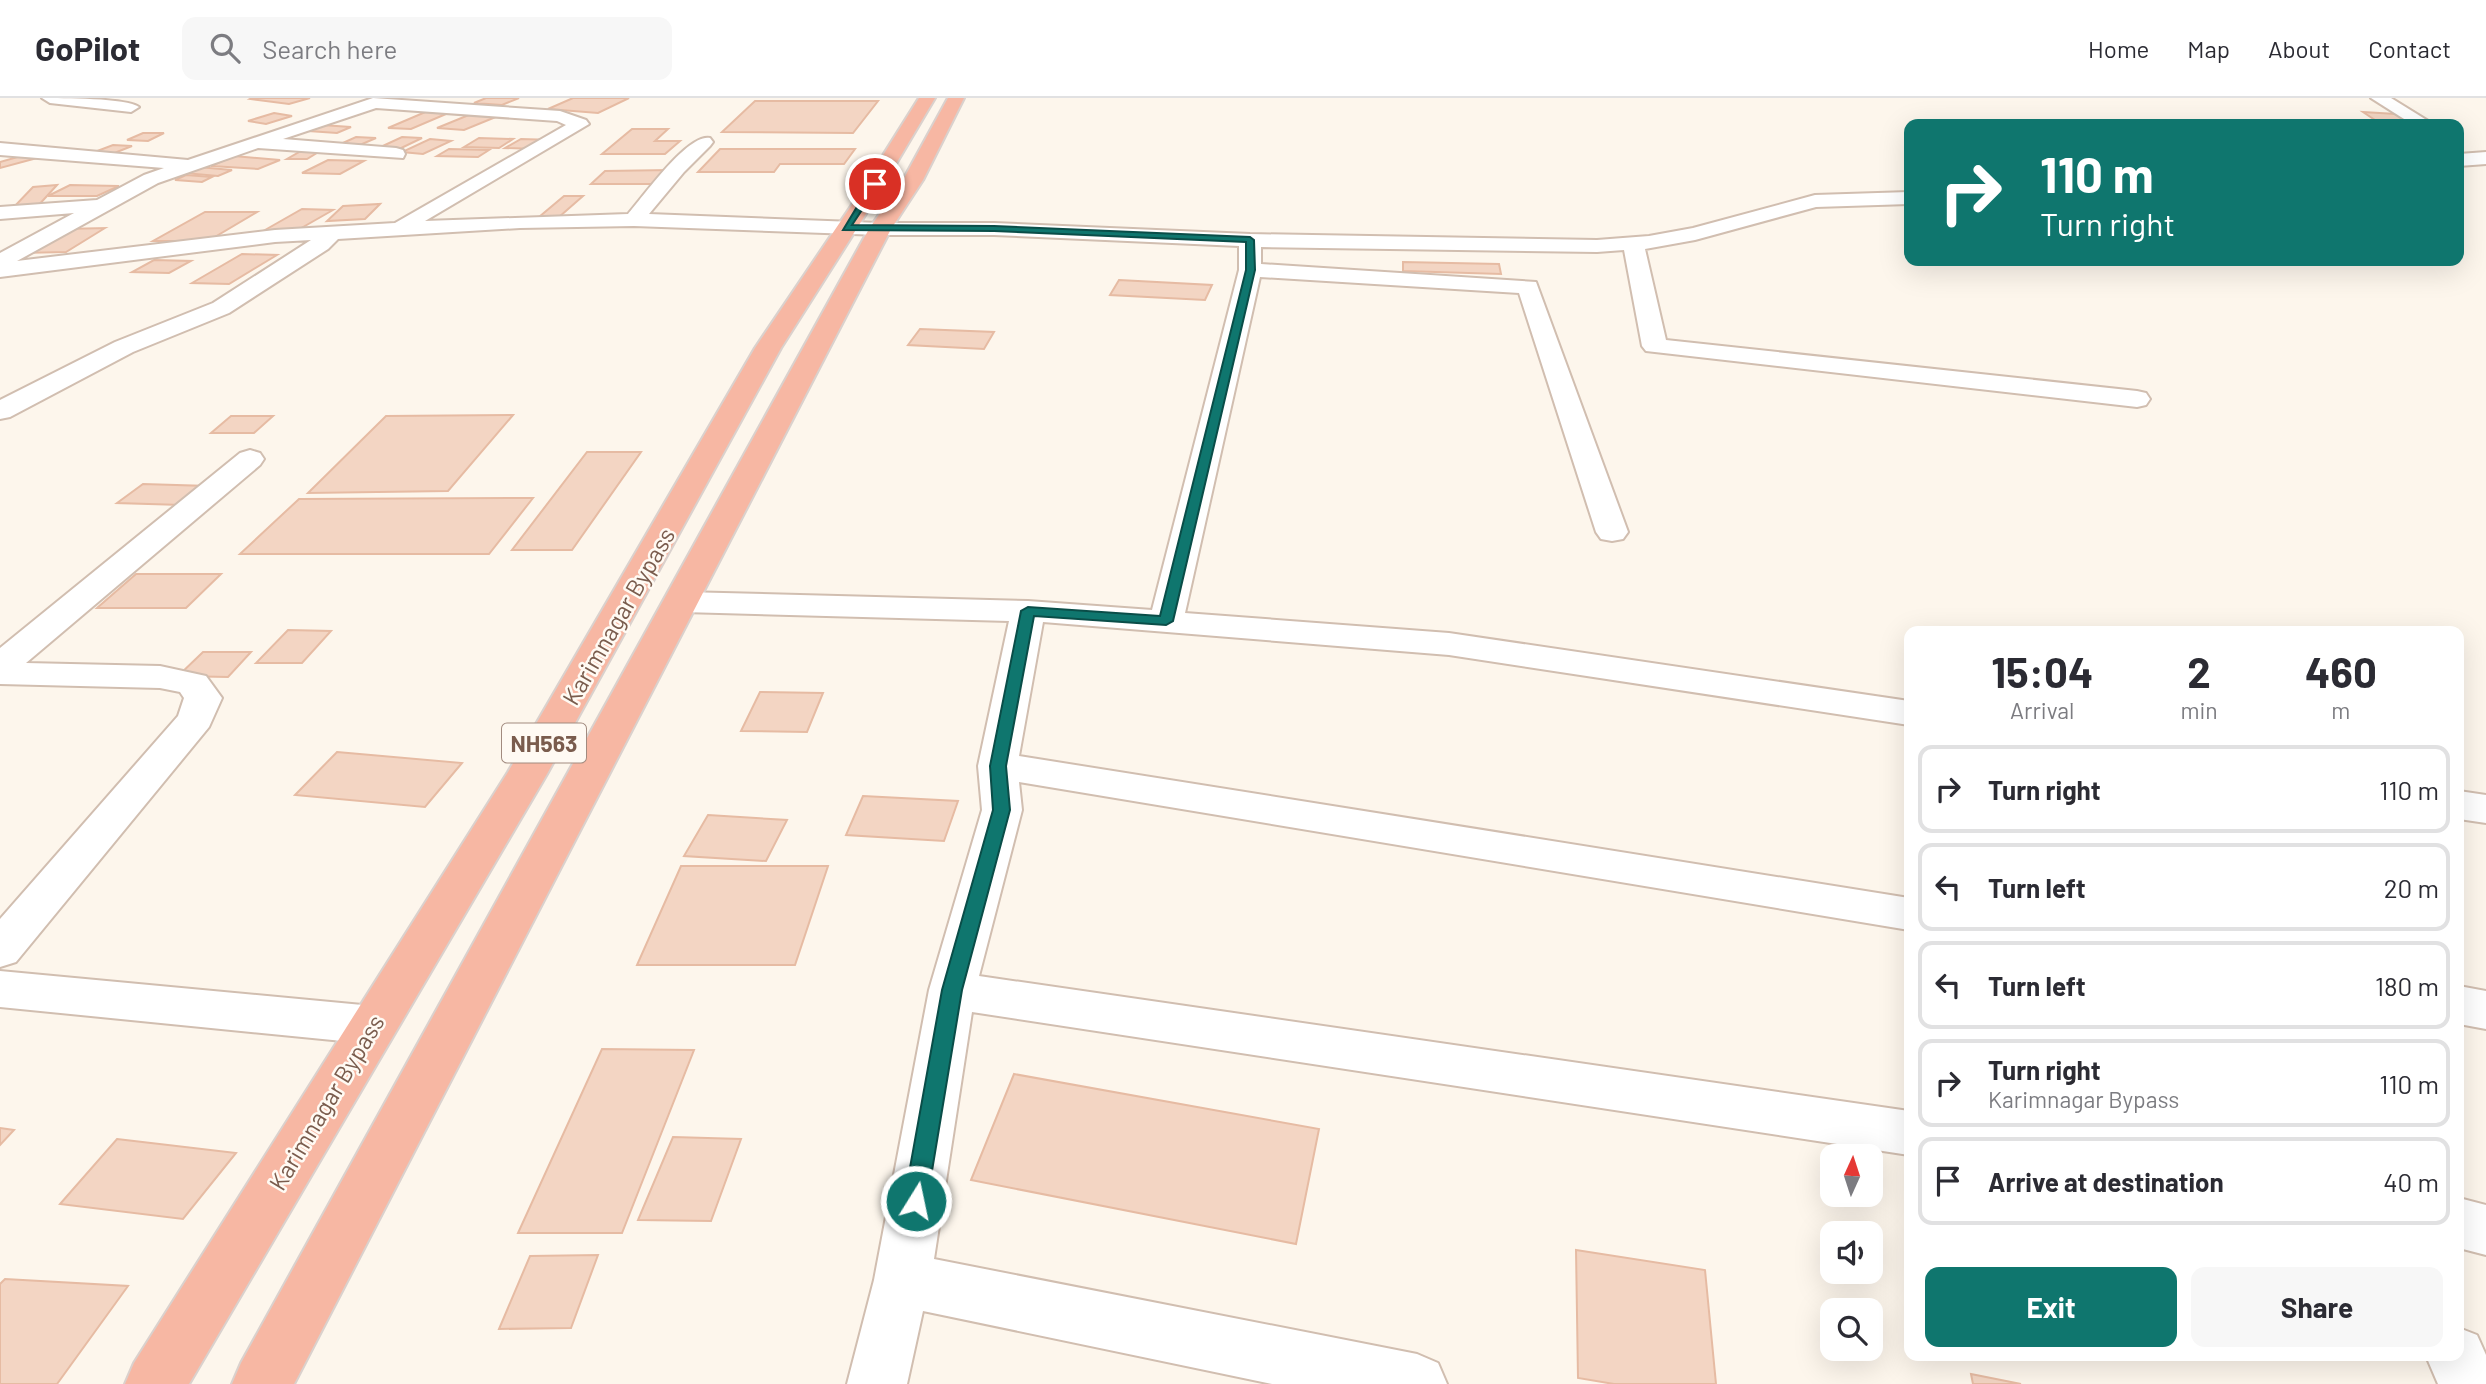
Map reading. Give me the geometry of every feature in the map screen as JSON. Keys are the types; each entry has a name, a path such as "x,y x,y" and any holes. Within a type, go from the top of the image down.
{"highway":[{"name":"Karimnagar Bypass","path":"262,1384 629,697 683,602 872,222 927,98"},
{"name":"NH563","path":"872,222 913,180 956,98"},
{"name":"Karimnagar Bypass","path":"155,1384 527,774 768,348 872,222"}],"street":[{"path":"50,98 131,107"},
{"path":"2379,98 2415,119"},
{"path":"0,262 151,178 382,101 560,116 580,124 397,228"},
{"path":"256,142 396,154"},
{"path":"634,220 677,168 704,142"},
{"path":"2464,148 2484,158"},
{"path":"0,149 190,164"},
{"path":"2464,160 2484,158"},
{"path":"0,270 275,236 397,228 634,220 872,222 1250,240 1498,246 1633,243 1695,234 1815,201 1904,198"},
{"path":"0,213 106,204"},
{"path":"0,411 124,347 221,308 320,244 333,232"},
{"path":"1166,621 1251,270 1250,240"},
{"path":"1633,243 1656,346 2137,399"},
{"path":"1251,270 1528,287 1612,532"},
{"path":"0,666 250,459"},
{"path":"683,602 1028,611 1449,645 1904,712"},
{"path":"877,1384 902,1280 952,990 1002,810 998,766 1028,611"},
{"path":"0,673 160,677 193,684 203,698 196,719 0,950"},
{"path":"998,766 1904,913"},
{"path":"2464,805 2486,809"},
{"path":"0,989 373,1025"},
{"path":"952,990 1904,1132"},
{"path":"2464,1006 2486,1010"},
{"path":"2464,1224 2486,1230"},
{"path":"902,1280 1416,1384"},
{"path":"2458,1361 2468,1384"}],"building":[{"path":"310,98 289,104 250,99"},
{"path":"486,98 519,98 502,105 474,103"},
{"path":"573,98 629,98 598,113 548,109"},
{"path":"755,101 878,101 853,133 722,132"},
{"path":"430,110 453,111 411,129 388,128"},
{"path":"476,112 503,114 464,130 437,128"},
{"path":"2363,112 2396,114 2404,119 2374,119"},
{"path":"274,113 292,116 266,124 248,121"},
{"path":"322,125 351,127 337,133 308,131"},
{"path":"632,129 668,129 655,141 680,141 665,154 602,154"},
{"path":"143,133 164,133 148,141 127,140"},
{"path":"356,137 376,138 353,148 334,147"},
{"path":"402,137 422,138 393,152 372,151"},
{"path":"479,138 513,139 499,148 464,147"},
{"path":"430,139 451,141 423,154 402,152"},
{"path":"521,139 551,140 535,149 505,148"},
{"path":"113,145 132,146 112,154 92,153"},
{"path":"449,149 489,150 478,157 437,156"},
{"path":"720,149 855,149 844,164 780,164 774,172 698,172"},
{"path":"301,151 320,151 307,159 287,159"},
{"path":"21,156 37,158 0,168 0,162"},
{"path":"234,156 280,160 258,169 211,166"},
{"path":"328,160 364,161 340,174 302,173"},
{"path":"198,167 232,170 218,176 184,173"},
{"path":"669,170 657,184 591,184 605,171"},
{"path":"186,175 212,177 202,182 175,180"},
{"path":"57,185 36,208 11,210 33,187"},
{"path":"70,185 119,186 97,196 48,196"},
{"path":"564,196 583,196 559,217 539,217"},
{"path":"380,204 365,219 327,221 343,206"},
{"path":"302,209 333,210 296,231 265,230"},
{"path":"205,212 257,212 208,241 153,241"},
{"path":"105,228 66,252 22,253 63,229"},
{"path":"242,254 277,255 229,284 192,283"},
{"path":"154,260 191,261 169,273 132,272"},
{"path":"1403,262 1499,264 1501,274 1403,271"},
{"path":"1119,280 1212,285 1205,300 1110,295"},
{"path":"920,329 994,332 984,349 908,345"},
{"path":"513,415 448,491 308,493 386,416"},
{"path":"231,416 273,416 254,433 211,433"},
{"path":"587,452 641,452 572,550 512,550"},
{"path":"143,484 207,486 182,505 117,503"},
{"path":"533,498 489,554 240,554 299,499"},
{"path":"136,574 221,574 186,608 97,608"},
{"path":"288,630 331,631 302,663 256,663"},
{"path":"203,652 251,652 228,677 178,676"},
{"path":"760,692 823,693 807,732 741,731"},
{"path":"337,752 462,763 425,807 295,795"},
{"path":"863,796 958,801 944,841 846,835"},
{"path":"708,815 787,820 766,861 684,856"},
{"path":"681,866 828,866 795,965 637,965"},
{"path":"602,1049 694,1050 622,1233 518,1233"},
{"path":"1014,1074 1319,1129 1296,1244 971,1180"},
{"path":"0,1128 14,1130 0,1145"},
{"path":"673,1137 741,1139 711,1221 638,1220"},
{"path":"117,1139 236,1153 183,1219 60,1204"},
{"path":"1576,1250 1705,1270 1716,1384 1614,1384 1578,1378"},
{"path":"598,1255 571,1328 499,1329 530,1256"},
{"path":"5,1279 128,1286 57,1384 0,1384 0,1284"},
{"path":"1971,1374 2021,1384 1973,1384"}],"route":[{"path":"875,184 846,228 994,229 1250,240 1251,270 1166,621 1028,611 998,766 1002,810 952,990 916,1201"}]}
